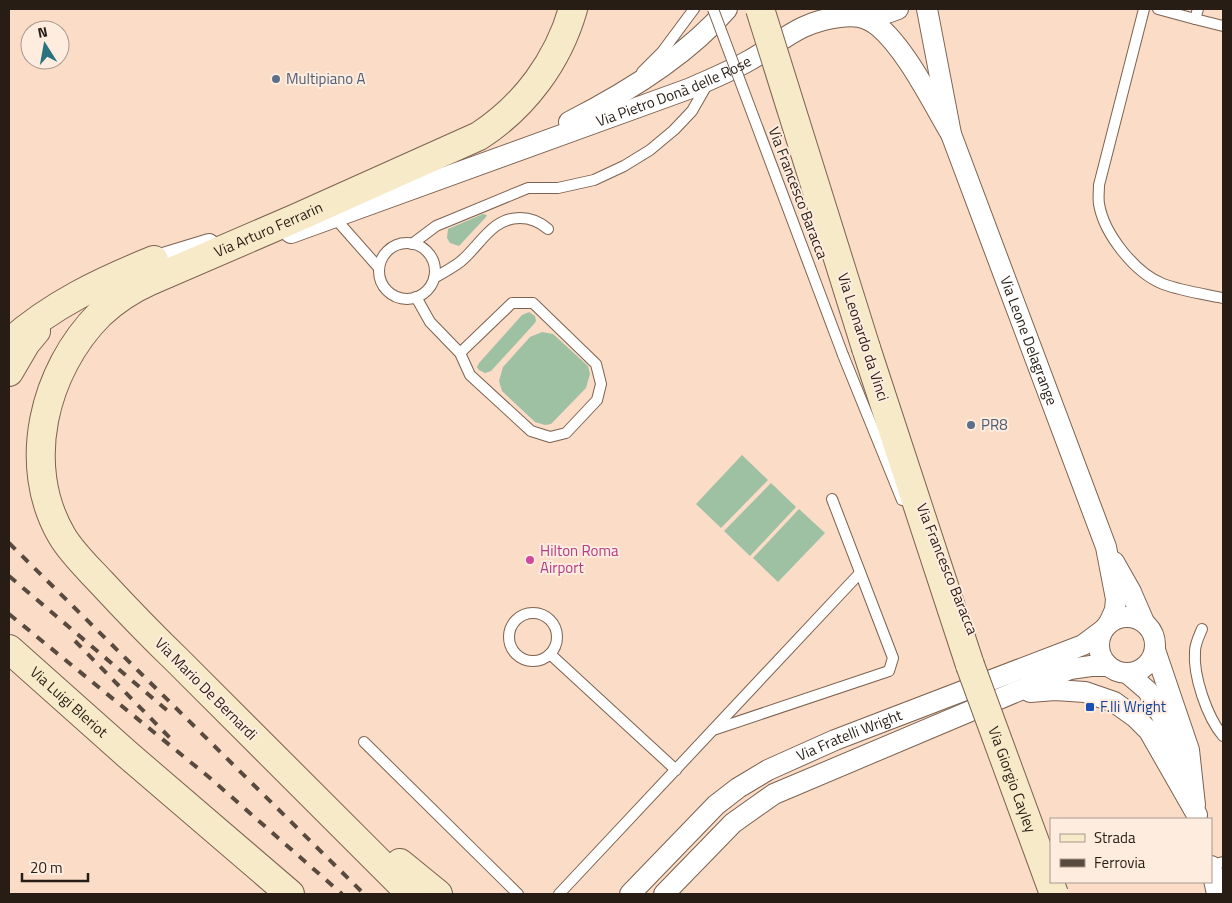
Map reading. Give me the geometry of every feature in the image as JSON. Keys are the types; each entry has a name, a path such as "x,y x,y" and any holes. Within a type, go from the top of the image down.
{"main road":[{"name":"Via Arturo Ferrarin","path":"134,617 82,562 62,537 55,523 44,488 40,450 46,409 57,378 85,331 106,308 140,286 296,218 473,154 493,127 524,97 552,61 565,36 574,9"},
{"name":"Via Leonardo da Vinci","path":"760,9 866,348 970,665"},
{"name":"Via Arturo Ferrarin","path":"85,291 150,262 473,154"},
{"path":"9,343 48,312 85,291"},
{"path":"9,372 26,343 40,326 60,308 85,291"},
{"name":"Via Mario De Bernardi","path":"134,617 278,761"},
{"name":"Via Luigi Bleriot","path":"9,649 128,755"},
{"path":"9,664 128,755 290,894"},
{"name":"Via Giorgio Cayley","path":"970,665 1054,894"},
{"path":"278,761 411,894"},
{"path":"278,761 438,894"},
{"path":"199,815 276,894"}],"street":[{"path":"473,154 559,128 605,103 672,59 707,30 727,9"},
{"name":"Via Pietro Donà delle Rose","path":"85,331 119,303 153,286 334,217 473,154 610,118 709,80 750,60 804,26 851,12 873,16 887,14 898,9"},
{"name":"Via Leone Delagrange","path":"927,9 951,134 1106,547 1131,592 1144,622"},
{"name":"Via Leone Delagrange","path":"851,12 879,27 901,52 951,134"},
{"path":"150,262 296,218"},
{"name":"Via Leone Delagrange","path":"1106,547 1116,599 1115,610 1106,626"},
{"path":"1126,616 1135,618 1150,627 1154,634 1155,650 1189,750 1197,817 1162,716 1148,691 1102,659 1099,639 1106,626 1117,618 1126,616"},
{"name":"Via Fratelli Wright","path":"630,894 716,805 753,778 784,762 866,728 1083,644 1106,626"},
{"path":"1118,670 1136,672 1152,660 1155,650"},
{"name":"Via Fratelli Wright","path":"664,894 733,823 767,798 794,784 1070,669 1091,666 1118,670"},
{"name":"Via Fratelli Wright","path":"1015,693 1055,690 1085,692 1114,702 1135,717 1149,731 1197,817"},
{"path":"866,728 874,752"},
{"path":"691,831 710,847"},
{"path":"1212,871 1217,894"}],"lane":[{"path":"605,103 662,52 694,9"},
{"name":"Via Francesco Baracca","path":"713,9 843,355 906,510"},
{"path":"1144,9 1099,185 1099,204 1104,219 1121,249 1132,262 1149,276 1162,284 1223,298"},
{"path":"1158,9 1196,14 1223,26"},
{"path":"412,244 436,226 528,188 558,188 594,180 624,166 650,150 674,130 692,111 709,80"},
{"path":"334,217 379,268"},
{"path":"434,278 460,262 494,226 510,218 525,218 541,223 548,229"},
{"path":"404,243 412,244 421,247 428,253 435,269 434,278 424,293 416,297 398,297 383,286 379,268 387,251 404,243"},
{"path":"416,297 430,322 460,353 470,374 531,430 550,437 566,433 597,400 601,384 596,364 533,302 512,303 460,353"},
{"path":"712,731 889,671 893,658 832,499"},
{"name":"Via Francesco Baracca","path":"914,528 970,665"},
{"path":"559,894 860,573"},
{"path":"532,613 547,617 553,623 557,639 555,647 550,654 544,658 528,660 515,653 509,639 513,624 518,619 532,613"},
{"path":"1202,629 1195,650 1196,670 1205,704 1216,728 1223,736"},
{"path":"550,654 676,770"},
{"path":"364,742 518,894"}],"green space":[{"path":"483,214 487,215 486,217 459,246 450,243 447,238 448,229"},
{"path":"529,312 535,316 536,321 534,324 491,371 485,373 479,370 477,367 479,363 522,315"},
{"path":"542,332 553,334 588,366 590,374 586,388 551,424 545,425 535,422 502,391 499,381 503,367 530,337"},
{"path":"742,455 768,480 721,528 696,504"},
{"path":"771,483 796,507 750,556 724,531"},
{"path":"799,509 825,533 778,582 753,558"}],"railway":[{"path":"9,543 364,894"},
{"path":"9,576 169,712"},
{"path":"9,614 210,778 342,894"},
{"path":"75,641 171,739"}],"place":[{"name":"Multipiano A","path":"276,79"},
{"name":"PR8","path":"971,425"},
{"name":"Hilton Roma Airport","path":"530,560"},
{"name":"F.lli Wright","path":"1090,707"}]}
